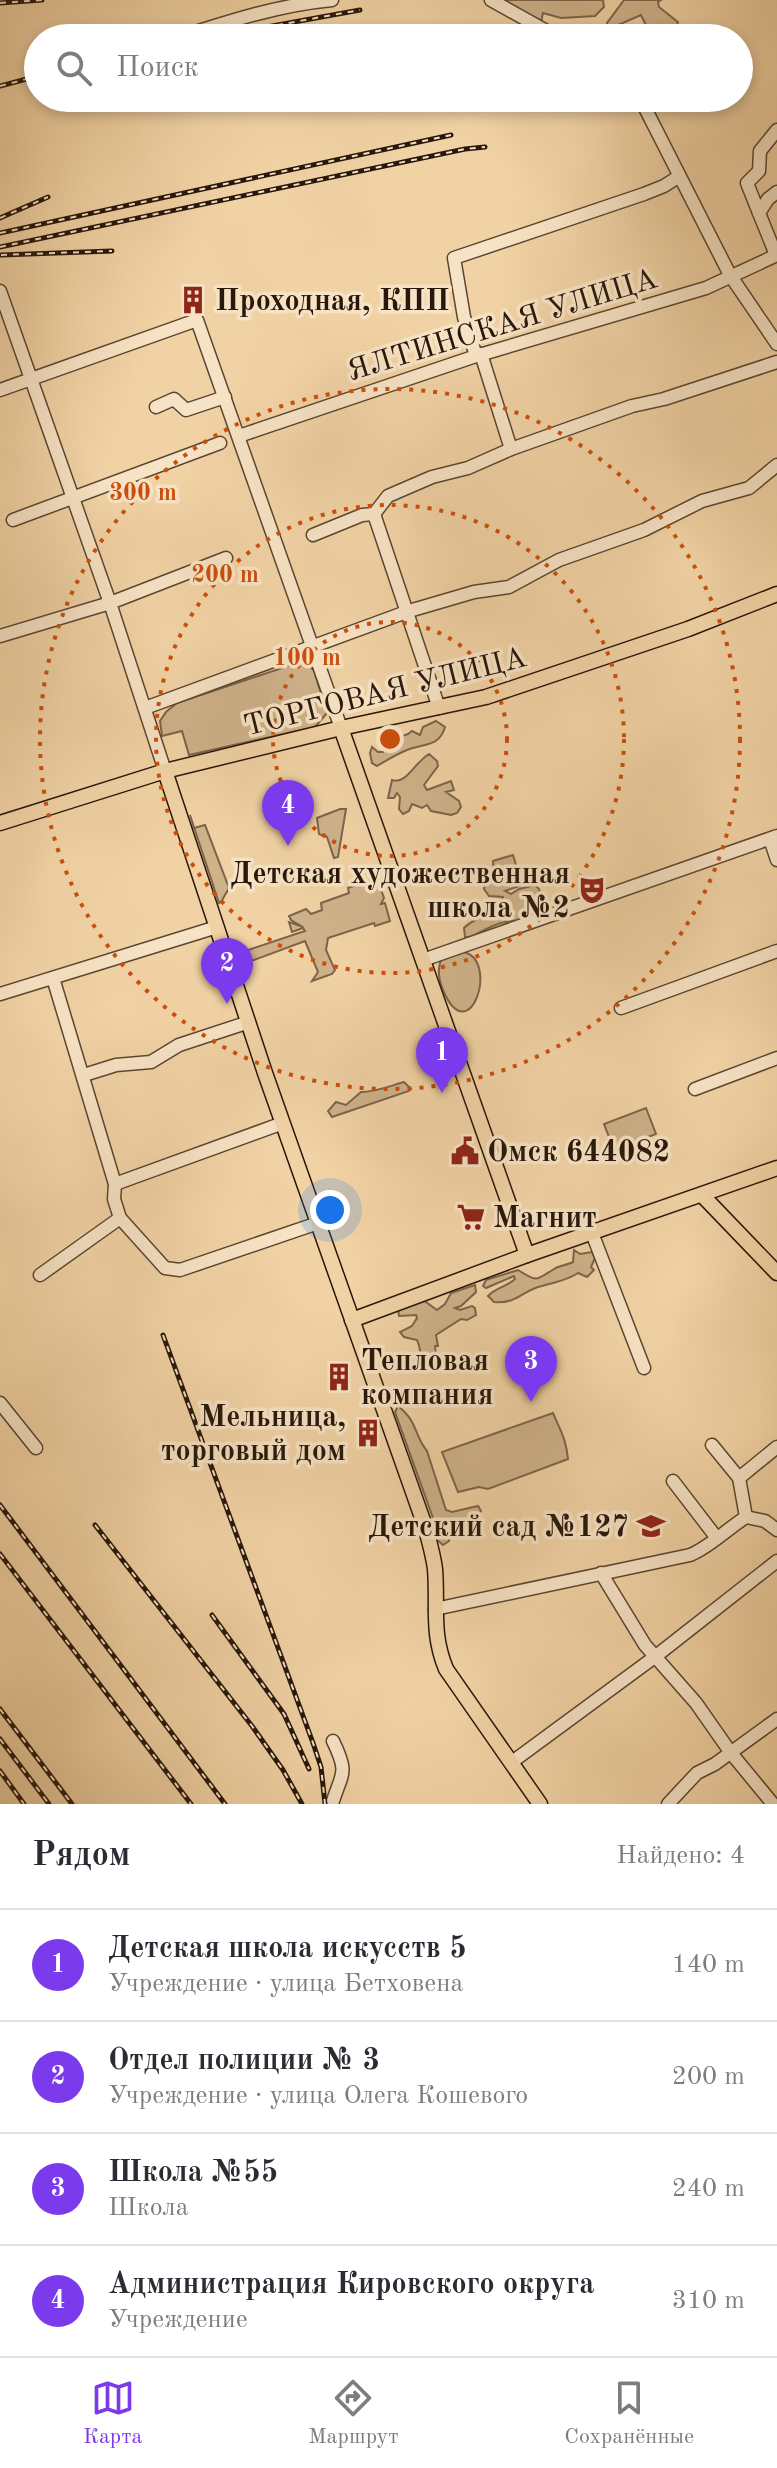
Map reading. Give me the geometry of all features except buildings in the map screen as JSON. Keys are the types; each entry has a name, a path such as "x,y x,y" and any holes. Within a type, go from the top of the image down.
{"main road":[{"name":"ТОРГОВАЯ УЛИЦА","path":"0,823 165,771 526,685 688,629 777,594"},
{"path":"341,728 527,1255"},
{"path":"165,771 283,1123 427,1533 435,1570 435,1633 446,1669 540,1804"},
{"path":"352,1320 777,1168"},
{"path":"702,1195 777,1273"}],"street":[{"path":"221,24 298,3 332,0"},
{"path":"491,0 534,24"},
{"path":"647,112 730,275 777,344"},
{"path":"777,130 760,151 759,171 747,183 777,255"},
{"path":"511,449 464,317 454,258 644,194 678,177"},
{"path":"759,213 777,192"},
{"name":"ЯЛТИНСКАЯ УЛИЦА","path":"239,436 479,355 706,288 777,255"},
{"path":"0,291 110,603 165,771"},
{"path":"0,390 197,320 341,728"},
{"path":"313,535 362,515 374,514 388,496 432,477 468,468 511,449 632,406 664,399 777,362"},
{"path":"156,407 174,399 186,410 225,397"},
{"path":"13,520 220,443"},
{"path":"145,708 409,611 474,592 509,587 559,560 644,530 702,501 749,488 777,465"},
{"path":"374,514 439,708"},
{"path":"0,636 110,603 226,558"},
{"path":"423,960 773,838 777,860"},
{"path":"0,994 217,927"},
{"path":"621,1008 777,951"},
{"path":"53,978 115,1184 114,1199 120,1218 165,1268 180,1270 318,1223"},
{"path":"84,1075 116,1065 151,1062 179,1045 249,1022"},
{"path":"695,1089 777,1058"},
{"path":"115,1184 283,1123"},
{"path":"40,1275 120,1218"},
{"path":"592,1233 644,1368"},
{"path":"0,1403 36,1448"},
{"path":"712,1445 739,1478 746,1517"},
{"path":"739,1478 777,1447"},
{"path":"673,1481 716,1537"},
{"path":"435,1609 690,1555 746,1517 765,1521 777,1530"},
{"path":"512,1762 656,1656 777,1561"},
{"path":"601,1573 639,1636 696,1703 731,1753 774,1802"},
{"path":"668,1804 697,1773 731,1753 777,1719"},
{"path":"332,1804 344,1775 333,1741"}],"shaded area":[{"path":"495,0 603,0 604,7 595,16 561,18 543,13 541,22"},
{"path":"624,0 661,0 659,7 678,22 645,24 641,15 620,24 607,23"},
{"path":"297,663 308,664 314,671 327,713 315,727 189,755 182,731 162,736 160,721 177,703"},
{"path":"436,721 445,727 435,742 407,750 377,766 372,763 372,747 383,752 390,740 412,731 420,735 423,727"},
{"path":"429,754 438,766 424,785 427,790 451,781 454,790 446,792 459,801 461,807 451,815 431,811 427,805 422,808 412,804 409,811 403,814 399,809 400,797 397,793 394,798 388,798 392,780 402,779"},
{"path":"346,809 338,857 334,858 327,837 319,834 317,818"},
{"path":"205,825 229,888 219,903 194,828"},
{"path":"513,855 522,885 505,891 511,894 535,885 539,889 544,910 529,918 501,923 465,937 464,928 491,912 503,897 489,896 484,889 485,884 494,877 493,861"},
{"path":"370,880 367,887 375,884 380,887 384,898 381,904 385,903 390,921 328,938 326,950 335,970 332,974 312,981 318,972 305,941 246,963 242,952 305,931 303,928 292,932 289,922 303,927 289,916 306,909 311,914 322,910 321,903 349,893 348,888"},
{"path":"464,952 474,959 480,970 480,984 471,1008 462,1011 453,1007 443,990 439,972 444,954"},
{"path":"404,1082 411,1089 409,1091 332,1117 328,1111 336,1102 346,1105 361,1092"},
{"path":"646,1108 656,1134 614,1150 604,1124"},
{"path":"574,1250 580,1254 592,1252 595,1258 591,1267 594,1270 587,1277 578,1273 502,1302 494,1302 488,1296 512,1282 514,1276 486,1288 483,1286 486,1280 518,1270 540,1278 573,1262"},
{"path":"475,1285 476,1292 455,1308 460,1310 472,1306 476,1315 467,1320 461,1319 436,1335 436,1356 431,1365 425,1363 417,1340 404,1337 400,1332 412,1326 416,1315 399,1316 398,1310 423,1300 437,1310 451,1293"},
{"path":"398,1406 413,1423 427,1451 446,1510 452,1512 478,1506 481,1511 475,1520 462,1521 460,1530 450,1533 449,1541 443,1545 435,1538 433,1518 395,1412"},
{"path":"553,1413 568,1459 488,1489 479,1487 458,1492 442,1452"}],"railway":[{"path":"0,3 42,0"},
{"path":"283,24 360,10"},
{"path":"0,86 24,80"},
{"path":"0,233 451,135"},
{"path":"0,247 485,147"},
{"path":"0,218 48,197"},
{"path":"1,255 112,251"},
{"path":"163,1335 313,1743 321,1767 325,1804"},
{"path":"0,1505 225,1804"},
{"path":"95,1525 252,1726 302,1804"},
{"path":"0,1554 191,1804"},
{"path":"212,1615 284,1714 309,1769"},
{"path":"0,1709 72,1804"},
{"path":"0,1739 49,1804"},
{"path":"0,1771 24,1804"}],"place":[{"name":"Проходная, КПП","path":"193,300"},
{"name":"Администрация Кировского округа","path":"288,846"},
{"name":"Детская художественная школа №2","path":"592,890"},
{"name":"Отдел полиции № 3","path":"227,1004"},
{"name":"Детская школа искусств 5","path":"442,1093"},
{"name":"Омск 644082","path":"465,1151"},
{"name":"Магнит","path":"471,1217"},
{"name":"Тепловая компания","path":"339,1377"},
{"name":"Школа №55","path":"531,1402"},
{"name":"Мельница, торговый дом","path":"368,1433"},
{"name":"Детский сад №127","path":"651,1526"}]}
